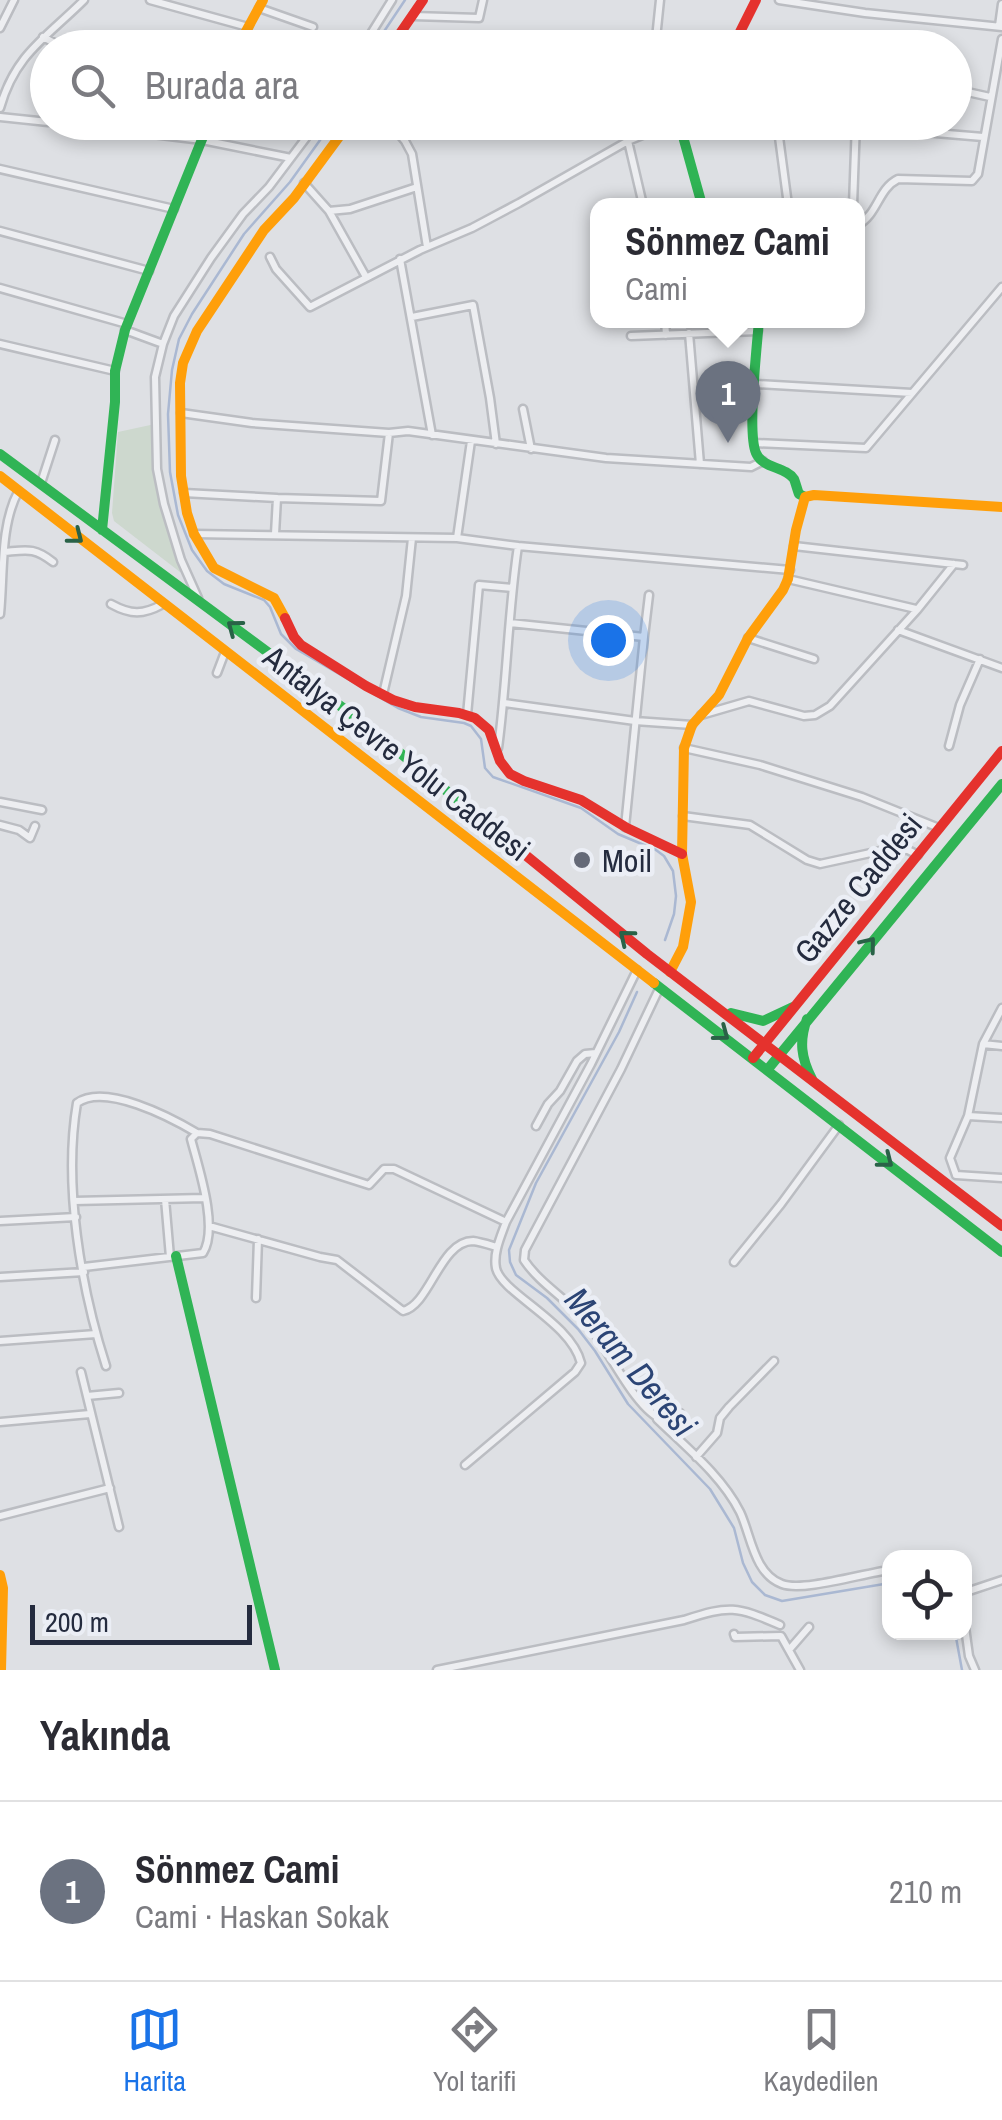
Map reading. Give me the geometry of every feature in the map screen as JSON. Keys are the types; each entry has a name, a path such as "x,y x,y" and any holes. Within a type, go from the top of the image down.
{"main road":[{"path":"402,30 423,0"},
{"path":"741,30 756,0"},
{"path":"246,30 261,4"},
{"path":"102,530 115,370 126,327 202,140"},
{"path":"337,140 264,230 197,331 183,363 183,493 194,534 214,568 274,598 301,645 406,705 478,719 488,728 499,760 509,774 586,802 682,854"},
{"path":"682,140 700,198"},
{"path":"758,328 756,453 767,465 794,480 799,494 805,498 1002,507"},
{"name":"Antalya Çevre Yolu Caddesi","path":"0,454 362,722 670,972 814,1082 952,1179 1002,1226"},
{"name":"Antalya Çevre Yolu Caddesi","path":"0,476 1002,1252"},
{"path":"670,972 684,947 691,902 682,854 684,748 696,720 719,695 748,638 783,590 805,498"},
{"name":"Gazze Caddesi","path":"754,1058 1002,751"},
{"name":"Gazze Caddesi","path":"768,1069 1002,784"},
{"path":"715,1006 738,1016 763,1020 793,1007"},
{"path":"807,1019 800,1052 814,1082"},
{"path":"173,1256 275,1670"},
{"path":"0,1575 1,1670"}],"street":[{"path":"0,28 14,0"},
{"path":"49,30 84,0"},
{"path":"150,0 248,27"},
{"path":"373,30 392,0"},
{"path":"412,16 479,18 484,0"},
{"path":"657,30 660,0"},
{"path":"779,0 1000,26 1002,4"},
{"path":"261,4 314,27"},
{"path":"865,222 887,184 898,179 972,181 978,174 1002,38"},
{"path":"0,108 18,66 30,51"},
{"path":"972,93 990,97"},
{"path":"0,117 30,120"},
{"path":"972,135 984,136"},
{"path":"202,140 292,158"},
{"path":"201,603 181,560 164,504 157,469 155,376 174,316 243,214 269,188 305,140"},
{"path":"405,140 412,154 427,247"},
{"path":"779,140 787,198"},
{"path":"854,198 856,140"},
{"path":"270,257 310,307 519,204 628,141 641,198"},
{"path":"0,168 174,209"},
{"path":"304,184 330,211 366,277"},
{"path":"330,211 350,209 417,187"},
{"path":"0,231 149,271"},
{"path":"400,260 432,435"},
{"path":"755,443 866,448 1002,287"},
{"path":"0,288 126,327 163,344"},
{"path":"412,317 472,306 496,444"},
{"path":"665,328 666,334"},
{"path":"631,336 740,328"},
{"path":"688,334 700,464"},
{"path":"0,344 115,370"},
{"path":"756,384 912,393"},
{"path":"523,409 531,449"},
{"path":"180,413 389,433 408,431 606,458 751,466 763,461"},
{"path":"183,493 381,500 389,433"},
{"path":"40,484 55,440"},
{"path":"458,538 471,440"},
{"path":"0,614 10,504 18,492"},
{"path":"275,534 276,498"},
{"path":"194,534 458,538 789,574 917,610"},
{"path":"384,694 406,596 412,538"},
{"path":"498,751 518,546"},
{"path":"794,546 964,565"},
{"path":"4,552 31,549 53,562"},
{"path":"504,703 635,721 696,720 749,701 804,716 815,715 830,706 954,564"},
{"path":"468,715 479,586 512,588"},
{"path":"626,827 649,595"},
{"path":"111,604 124,611 145,614 163,604"},
{"path":"510,623 644,637"},
{"path":"898,630 1002,668"},
{"path":"748,638 814,659"},
{"path":"217,673 225,652"},
{"path":"948,746 980,659"},
{"path":"684,748 760,765 862,796 939,828"},
{"path":"0,802 42,810"},
{"path":"683,816 750,825 820,864 889,849 918,855"},
{"path":"0,825 30,838 35,826"},
{"path":"465,1465 581,1363 563,1333 499,1278 494,1264 506,1222 638,970"},
{"path":"660,988 525,1250 524,1260 585,1320 633,1392 722,1486 739,1511 765,1572 780,1584 796,1586 882,1571"},
{"path":"1002,1008 984,1044 968,1116 950,1158 952,1179 1002,1178"},
{"path":"984,1044 1002,1046"},
{"path":"536,1126 576,1061 585,1054 596,1054"},
{"path":"106,1366 96,1334 74,1201 72,1134 77,1103 84,1098 95,1095 118,1099 170,1118 197,1134 210,1134 369,1185 384,1168 394,1169 506,1222"},
{"path":"968,1116 1002,1118"},
{"path":"734,1262 840,1124"},
{"path":"0,1277 203,1253 210,1226 191,1139 197,1134"},
{"path":"74,1201 204,1198"},
{"path":"165,1199 173,1256"},
{"path":"0,1221 76,1217"},
{"path":"210,1226 337,1260 403,1311 412,1308 458,1246 472,1241 497,1247"},
{"path":"256,1298 258,1239"},
{"path":"0,1340 96,1334"},
{"path":"696,1457 717,1434 720,1418 729,1406 774,1361"},
{"path":"81,1372 119,1528"},
{"path":"86,1396 118,1393"},
{"path":"656,1418 663,1420 680,1413"},
{"path":"0,1422 90,1414"},
{"path":"0,1516 110,1488"},
{"path":"972,1591 1002,1580"},
{"path":"438,1670 684,1620 718,1609 743,1609 782,1622 781,1636 800,1670"},
{"path":"789,1650 808,1627"},
{"path":"734,1634 744,1638 781,1636"},
{"path":"967,1640 975,1670"}],"shaded area":[{"path":"155,424 160,480 180,572 114,521 112,513 118,432"}],"waterway":[{"name":"Meram Deresi","path":"385,30 405,0"},
{"name":"Meram Deresi","path":"320,140 290,182 244,234 179,339 168,414 170,472 178,515 192,550 207,571 224,584 264,600 281,634 296,649 398,708 421,717 471,726 481,739 485,768 493,777 581,808 618,834 664,856 673,871 676,896 665,940"},
{"name":"Meram Deresi","path":"637,992 536,1183 509,1250 510,1262 516,1275 547,1298 578,1329 628,1404 710,1489 734,1528 752,1582 765,1595 782,1601 882,1584"},
{"name":"Meram Deresi","path":"956,1640 962,1670"}],"traffic: fast":[{"path":"102,530 115,371 125,330 202,140"},
{"path":"684,140 700,198"},
{"path":"758,328 752,409 756,453 764,462 790,475 799,494 805,497"},
{"path":"0,454 362,722 518,849"},
{"path":"768,1069 1002,784"},
{"path":"654,983 1002,1252"},
{"path":"731,1013 763,1021 793,1007"},
{"path":"807,1019 802,1049 812,1079"},
{"path":"176,1256 275,1670"}],"traffic: slow":[{"path":"247,30 263,0"},
{"path":"285,618 274,598 214,568 194,534 181,476 180,383 183,363 197,331 264,230 294,198 337,140"},
{"path":"0,476 654,983"},
{"path":"670,972 683,947 691,902 682,854 684,748 692,725 719,695 748,638 783,590 805,497 1002,507"},
{"path":"0,1575 1,1670"}],"traffic: jam":[{"path":"402,30 423,0"},
{"path":"741,30 756,0"},
{"path":"285,618 301,645 366,686 415,707 475,718 489,730 500,761 510,774 581,800 627,828 682,854"},
{"path":"753,1058 1002,751"},
{"path":"518,849 647,954 1002,1226"}],"place":[{"name":"Sönmez Cami","path":"728,443"},
{"name":"Moil","path":"582,860"}]}
